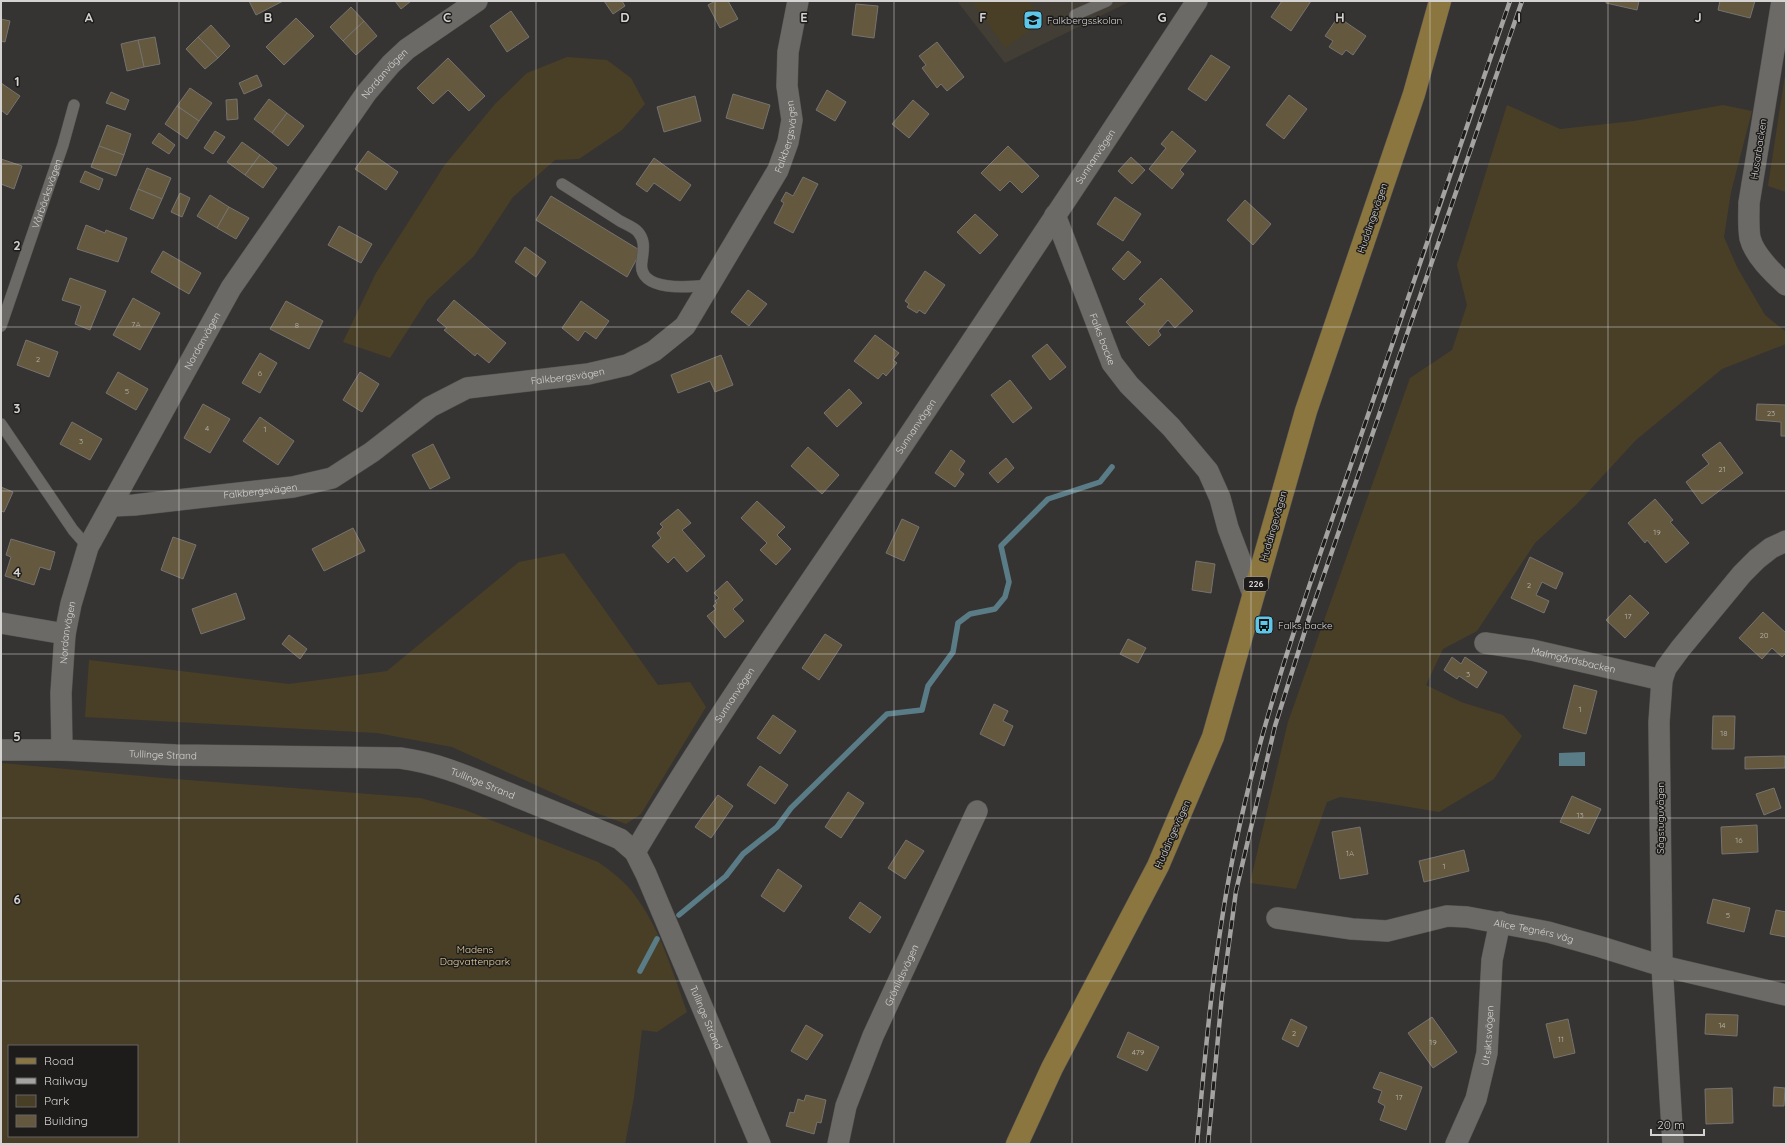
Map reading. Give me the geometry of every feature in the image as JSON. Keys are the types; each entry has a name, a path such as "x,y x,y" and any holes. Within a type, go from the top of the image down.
{"main road":[{"name":"Huddingevägen","path":"1017,1144 1052,1068 1158,866 1191,792 1223,707 1253,594 1306,411 1414,94 1440,1"}],"street":[{"name":"Nordanvägen","path":"62,750 61,693 65,634 71,604 88,547 112,506 188,363 231,288 367,92 407,48 477,1"},
{"name":"Falkbergsvägen","path":"112,506 134,505 293,487 332,478 372,452 430,407 467,388 588,374 627,366 654,351 685,326 778,170 788,142 792,120 787,86 788,52 798,1"},
{"name":"Sunnanvägen","path":"635,852 663,804 762,652 896,456 1197,1"},
{"name":"Husarbacken","path":"1782,1 1749,203 1748,224 1751,239 1756,250 1786,285"},
{"name":"Falks backe","path":"1055,215 1112,363 1129,385 1171,427 1208,471 1220,498 1228,528 1253,594"},
{"name":"Sågstuguvägen","path":"1673,1144 1662,966 1659,722 1662,680 1666,668 1680,649 1742,574 1757,558 1771,548 1786,541"},
{"path":"1,623 65,634"},
{"name":"Malmgårdsbacken","path":"1485,643 1532,650 1662,680"},
{"name":"Tullinge Strand","path":"1,750 62,750 176,755 400,758 418,760 470,778 620,839 635,852 646,874 760,1144"},
{"name":"Grönlidsvägen","path":"838,1144 846,1106 873,1036 977,811"},
{"name":"Alice Tegnérs väg","path":"1277,918 1352,929 1387,931 1447,916 1467,917 1548,932 1662,966 1786,995"},
{"name":"Utsiktsvägen","path":"1456,1144 1476,1099 1487,1053 1492,960 1500,922"}],"lane":[{"path":"1075,15 1107,1"},
{"name":"Vårbäcksvägen","path":"1,326 74,105"},
{"path":"562,184 638,232 644,247 641,263 643,274 650,281 662,285 687,287 710,285"},
{"path":"1,424 73,530 88,547"}],"shaded area":[{"name":"Falkbergsskolan","path":"957,1 1131,1 1005,63"}],"green space":[{"path":"972,1 1029,1 1044,21 1005,48"},
{"path":"567,57 607,60 631,78 645,104 622,130 579,159 555,160 513,197 474,256 427,300 390,358 343,342 376,273 444,166 495,104 527,73"},
{"path":"1786,75 1786,192 1768,186"},
{"path":"1507,105 1560,129 1634,121 1723,105 1752,111 1731,192 1724,237 1737,267 1765,315 1786,332 1786,344 1722,369 1636,440 1576,505 1535,543 1477,631 1443,649 1426,685 1461,702 1503,715 1522,736 1494,779 1439,812 1340,797 1327,802 1296,889 1250,883 1288,722 1410,378 1452,350 1467,305 1457,265"},
{"path":"564,553 658,685 690,682 706,707 641,814 626,824 599,814 452,747 377,733 85,717 89,660 289,684 387,671 519,562"},
{"name":"Madens Dagvattenpark","path":"1,763 163,778 420,798 465,810 598,862 628,887 645,910 666,953 687,1012 657,1032 642,1030 634,1097 625,1144 1,1144"}],"water":[{"path":"1585,752 1585,766 1559,766 1559,753"}],"building":[{"path":"249,1 283,1 256,15"},
{"path":"395,1 411,1 401,9"},
{"path":"604,1 622,1 625,6 613,14"},
{"path":"715,1 728,1 738,19 720,28 708,5"},
{"path":"1282,1 1311,1 1291,31 1271,17"},
{"path":"1606,1 1639,1 1637,10 1606,3"},
{"path":"1720,1 1755,1 1750,18 1718,10"},
{"path":"856,4 878,6 874,38 852,35"},
{"path":"351,7 364,21 343,41 330,27"},
{"path":"511,11 529,37 507,52 490,26"},
{"path":"1338,17 1366,36 1353,55 1346,50 1342,55 1329,47 1333,41 1325,36"},
{"path":"296,18 314,36 284,65 266,47"},
{"path":"1,19 10,21 5,42 1,41"},
{"path":"364,21 377,36 356,55 343,41"},
{"path":"211,25 230,46 218,58 198,37"},
{"path":"155,37 160,64 144,67 138,40"},
{"path":"198,37 218,58 205,69 186,49"},
{"path":"138,40 144,67 127,71 121,44"},
{"path":"937,42 964,77 947,91 941,84 937,88 922,68 926,65 919,56"},
{"path":"1211,55 1230,67 1206,101 1188,89"},
{"path":"448,58 485,96 469,111 448,90 433,104 417,88"},
{"path":"257,75 262,86 244,94 239,83"},
{"path":"1,83 20,96 7,115 1,110"},
{"path":"190,88 212,103 199,121 177,106"},
{"path":"827,90 846,102 835,121 816,110"},
{"path":"111,92 129,100 125,110 106,103"},
{"path":"733,94 770,105 763,129 726,118"},
{"path":"1289,95 1307,109 1284,139 1266,125"},
{"path":"695,96 701,121 664,132 657,107"},
{"path":"237,99 238,119 227,120 226,100"},
{"path":"269,99 287,113 272,133 254,119"},
{"path":"913,100 929,114 909,138 892,124"},
{"path":"177,106 199,121 187,139 165,124"},
{"path":"287,113 304,126 288,146 272,133"},
{"path":"107,125 131,134 124,155 99,146"},
{"path":"215,131 225,137 213,154 204,148"},
{"path":"1172,131 1196,151 1180,170 1184,174 1172,189 1149,169 1166,148 1161,144"},
{"path":"159,133 175,145 169,154 152,143"},
{"path":"242,142 260,155 245,175 227,162"},
{"path":"99,146 124,155 116,176 91,167"},
{"path":"1008,146 1039,176 1022,193 1010,181 1000,191 981,173"},
{"path":"368,151 398,172 386,190 355,169"},
{"path":"260,155 277,168 263,188 245,175"},
{"path":"1131,157 1145,170 1132,184 1118,171"},
{"path":"654,158 691,185 680,201 654,183 647,192 636,184"},
{"path":"1,159 22,166 14,189 1,184"},
{"path":"147,168 171,178 162,199 138,189"},
{"path":"85,171 103,179 99,190 80,182"},
{"path":"803,177 818,184 793,233 774,223 784,203 781,201 786,192 793,196"},
{"path":"138,189 162,199 153,219 130,209"},
{"path":"180,193 190,198 182,217 171,212"},
{"path":"210,195 229,207 217,228 197,216"},
{"path":"551,196 641,251 627,277 536,220"},
{"path":"1115,197 1141,214 1123,241 1097,224"},
{"path":"1245,200 1271,224 1253,245 1227,220"},
{"path":"229,207 249,218 236,239 217,228"},
{"path":"975,214 998,235 980,254 957,232"},
{"path":"86,225 105,233 106,230 127,238 118,262 77,249"},
{"path":"339,226 372,244 361,263 328,245"},
{"path":"525,247 546,262 536,277 515,262"},
{"path":"163,251 201,273 189,294 151,272"},
{"path":"1128,251 1141,262 1124,280 1112,269"},
{"path":"925,271 945,285 925,314 919,310 917,313 907,307 909,304 905,301"},
{"path":"70,278 106,291 90,330 75,324 81,306 62,300"},
{"path":"1161,278 1193,311 1175,328 1168,320 1158,331 1161,335 1149,346 1126,322 1145,304 1139,299"},
{"path":"748,290 767,304 749,326 731,312"},
{"path":"133,298 160,313 140,350 113,335"},
{"path":"454,300 506,343 489,363 477,353 475,356 444,330 447,328 437,320"},
{"path":"286,301 323,321 309,349 270,329"},
{"path":"581,301 609,321 596,339 585,331 578,341 562,328"},
{"path":"875,335 899,353 893,360 897,363 886,376 883,373 878,379 854,361"},
{"path":"26,340 58,352 49,377 17,365"},
{"path":"1047,344 1066,367 1050,380 1032,356"},
{"path":"260,353 277,363 260,393 242,383"},
{"path":"721,355 733,385 715,392 710,381 678,393 671,375"},
{"path":"118,372 148,389 136,410 106,393"},
{"path":"360,372 379,384 362,412 343,400"},
{"path":"1010,380 1032,408 1013,423 991,395"},
{"path":"849,389 862,403 837,427 824,413"},
{"path":"203,404 230,419 210,453 184,438"},
{"path":"1757,404 1786,405 1786,436 1781,436 1781,422 1756,420"},
{"path":"260,417 294,441 278,465 243,441"},
{"path":"72,422 102,439 90,460 60,444"},
{"path":"1720,442 1743,473 1702,504 1686,482 1709,464 1702,455"},
{"path":"433,444 450,478 430,489 412,455"},
{"path":"808,447 839,475 822,494 791,466"},
{"path":"951,450 965,461 959,470 964,474 955,487 935,473"},
{"path":"1006,458 1014,468 998,483 989,473"},
{"path":"1,487 13,492 4,512 1,511"},
{"path":"1655,499 1673,520 1670,522 1689,543 1666,563 1647,540 1645,543 1628,523"},
{"path":"757,501 785,527 777,535 791,549 776,565 760,550 767,543 741,518"},
{"path":"678,509 691,523 682,530 705,556 687,572 674,557 668,563 652,546 661,538 657,533 663,527 660,524"},
{"path":"902,519 919,527 904,561 886,553"},
{"path":"353,528 365,551 324,571 312,549"},
{"path":"173,537 196,545 183,579 161,570"},
{"path":"11,539 55,552 50,570 40,567 34,585 5,576 11,557 6,555"},
{"path":"1530,557 1563,573 1556,589 1542,582 1536,595 1549,601 1544,613 1511,598"},
{"path":"1196,561 1215,564 1211,593 1192,590"},
{"path":"727,581 743,600 733,609 744,621 725,638 707,616 716,609 713,606 717,603 715,601 719,598 714,593"},
{"path":"236,593 245,619 201,634 192,609"},
{"path":"1630,595 1649,613 1625,638 1606,620"},
{"path":"1763,612 1786,633 1786,653 1782,657 1772,648 1762,659 1739,638"},
{"path":"825,634 842,645 819,680 802,668"},
{"path":"289,635 307,649 300,659 282,644"},
{"path":"1128,639 1146,648 1138,663 1120,654"},
{"path":"1452,657 1461,664 1465,657 1487,672 1477,688 1459,676 1457,679 1444,670"},
{"path":"1574,685 1597,691 1586,734 1563,728"},
{"path":"994,704 1008,711 1003,721 1013,726 1004,746 980,734"},
{"path":"773,715 796,731 780,754 757,738"},
{"path":"1713,716 1735,716 1734,749 1712,749"},
{"path":"1785,756 1785,768 1745,769 1745,757"},
{"path":"760,766 788,785 775,804 747,785"},
{"path":"1774,788 1781,808 1764,815 1756,794"},
{"path":"848,792 864,803 841,838 825,827"},
{"path":"718,795 733,806 711,838 695,827"},
{"path":"1572,796 1601,809 1589,834 1560,822"},
{"path":"1757,825 1758,852 1722,854 1721,827"},
{"path":"1360,827 1368,874 1340,879 1332,832"},
{"path":"906,840 924,851 905,879 888,868"},
{"path":"1464,850 1469,871 1424,882 1419,861"},
{"path":"778,869 802,886 784,912 761,896"},
{"path":"1713,899 1750,908 1744,932 1707,923"},
{"path":"860,902 881,917 870,933 849,918"},
{"path":"1776,910 1786,912 1786,937 1770,934"},
{"path":"1706,1014 1738,1015 1737,1036 1705,1034"},
{"path":"1432,1017 1457,1052 1433,1068 1408,1033"},
{"path":"1291,1019 1307,1027 1298,1047 1282,1039"},
{"path":"1568,1019 1575,1053 1554,1058 1546,1024"},
{"path":"806,1025 823,1035 807,1060 791,1051"},
{"path":"1128,1032 1159,1047 1147,1071 1117,1057"},
{"path":"1380,1072 1422,1087 1406,1130 1380,1120 1385,1106 1378,1102 1382,1091 1373,1088"},
{"path":"1774,1087 1785,1088 1784,1106 1773,1106"},
{"path":"1732,1088 1733,1123 1706,1124 1705,1089"},
{"path":"806,1095 826,1100 821,1123 817,1122 814,1134 786,1126 790,1112 794,1113 798,1099 804,1101"}],"waterway":[{"path":"679,915 726,876 743,854 777,827 791,808 887,714 922,710 928,686 953,652 958,623 970,614 995,609 1005,597 1009,582 1001,546 1048,499 1100,482 1112,467"},
{"path":"640,971 657,939"}],"railway":[{"path":"1197,1144 1208,1030 1222,917 1236,842 1260,743 1305,597 1510,1"},
{"path":"1208,1144 1222,995 1236,891 1275,726 1309,618 1522,1"}],"place":[{"name":"Falkbergsskolan","path":"1033,20"},
{"name":"Falks backe","path":"1264,625"}]}
